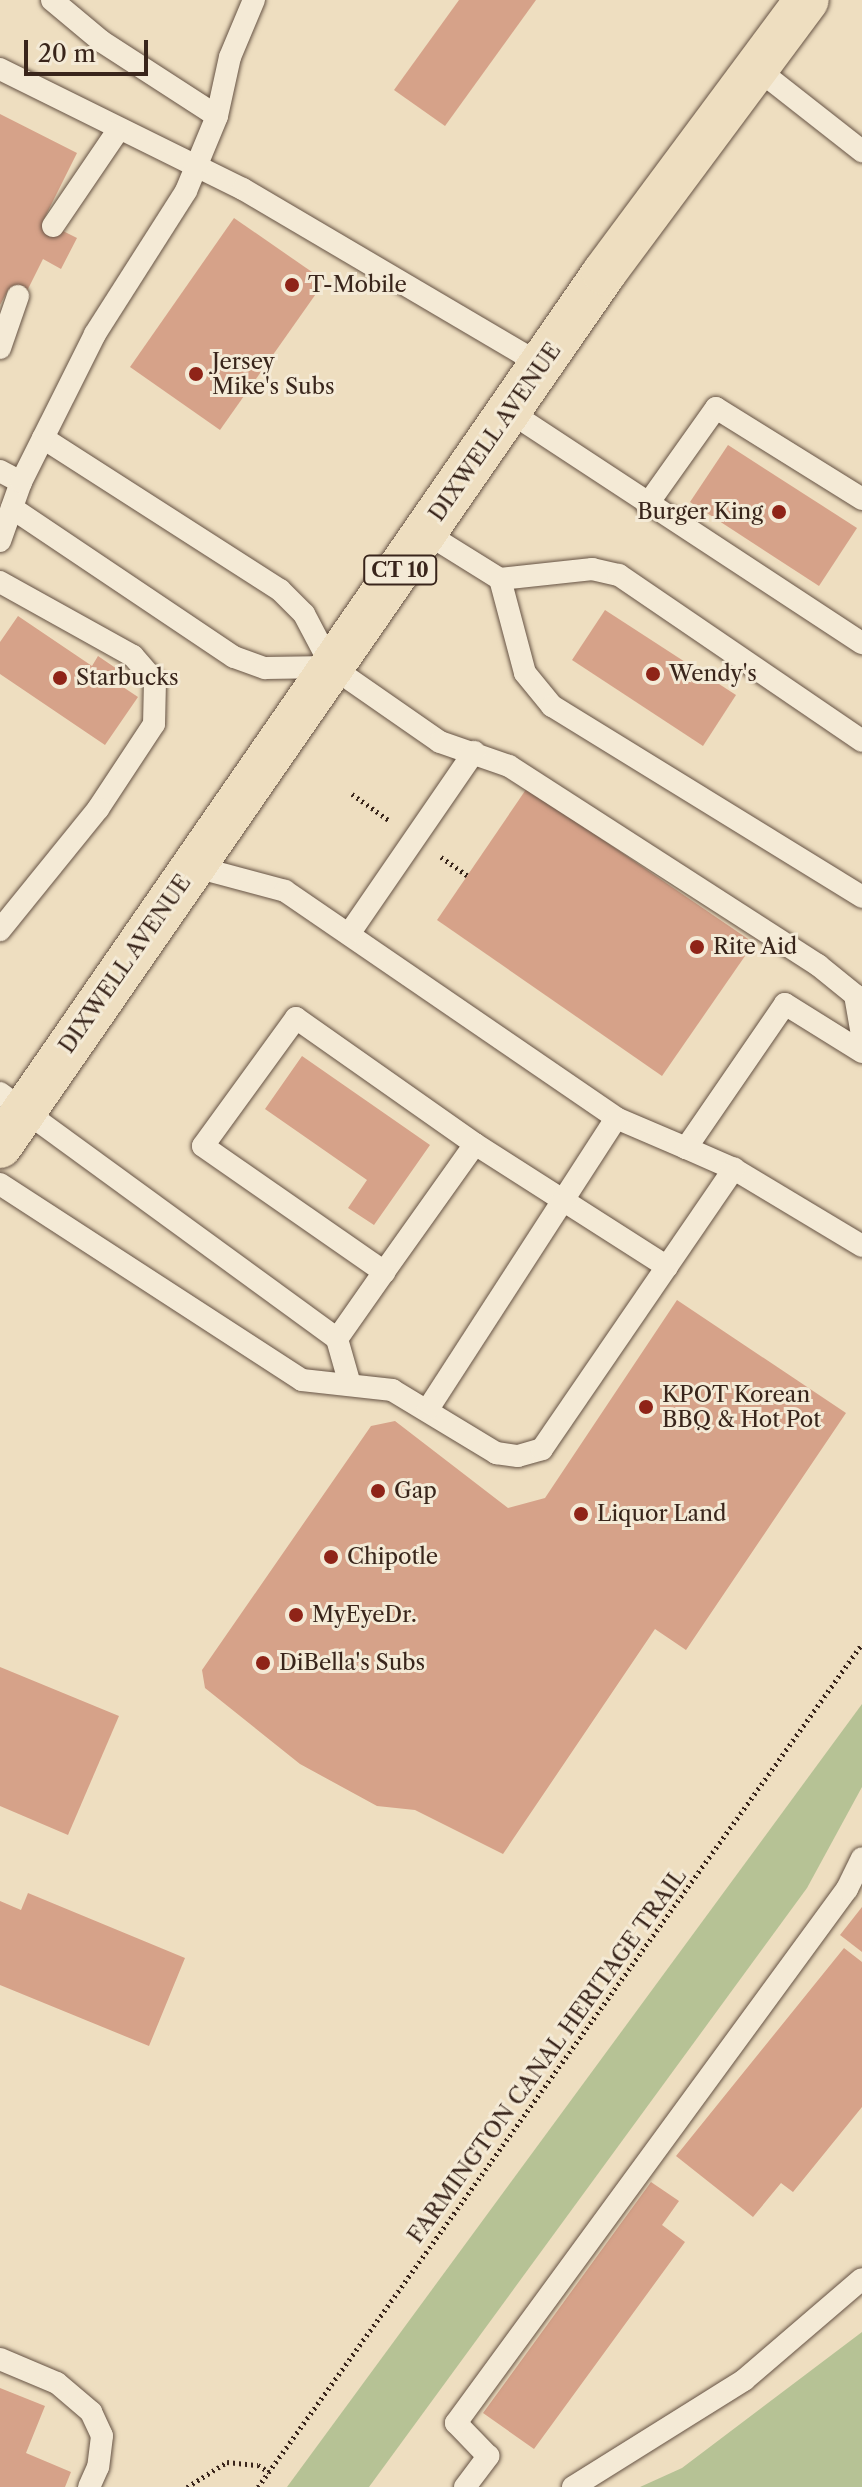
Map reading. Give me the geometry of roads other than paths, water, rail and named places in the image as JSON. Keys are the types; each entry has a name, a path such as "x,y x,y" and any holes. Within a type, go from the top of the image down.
{"main road":[{"name":"DIXWELL AVENUE","path":"0,1146 12,1102 192,866 542,365 807,0"}],"lane":[{"path":"52,0 101,41 217,116"},
{"path":"0,541 21,482 95,334 186,191 217,116 230,57 254,0"},
{"path":"756,68 862,151"},
{"path":"0,69 196,167 542,365"},
{"path":"53,226 119,129"},
{"path":"0,348 18,296"},
{"path":"647,505 716,408 862,499"},
{"path":"510,412 647,505 862,643"},
{"path":"43,438 280,590 304,614 332,667 440,742 474,752 535,782 818,965 855,995 862,1035"},
{"path":"0,471 21,482"},
{"path":"12,508 234,657 265,668 332,667"},
{"path":"426,533 500,579 592,569 619,575 862,741"},
{"path":"500,579 525,673 552,706 862,897"},
{"path":"0,582 133,656 155,681 154,724 98,809 0,930"},
{"path":"349,934 474,752"},
{"path":"192,866 285,891 616,1118 734,1169 862,1246"},
{"path":"686,1148 785,1004 862,1052"},
{"path":"384,1272 203,1146 296,1018 475,1144 667,1267"},
{"path":"12,1102 337,1339 349,1381"},
{"path":"428,1409 616,1118"},
{"path":"337,1339 475,1144"},
{"path":"0,1184 302,1380 349,1381 392,1390 428,1409 496,1453 518,1456 542,1449 734,1169"},
{"path":"465,2487 488,2456 456,2423 847,1889 862,1858"},
{"path":"573,2487 744,2380 862,2279"},
{"path":"0,2359 57,2383 91,2412 102,2436 98,2467 89,2487"}],"place":[{"name":"T-Mobile","path":"292,285"},
{"name":"Jersey Mike's Subs","path":"196,374"},
{"name":"Burger King","path":"779,512"},
{"name":"Wendy's","path":"653,674"},
{"name":"Starbucks","path":"60,678"},
{"name":"Rite Aid","path":"697,947"},
{"name":"KPOT Korean BBQ & Hot Pot","path":"646,1407"},
{"name":"Gap","path":"378,1491"},
{"name":"Liquor Land","path":"581,1514"},
{"name":"Chipotle","path":"331,1557"},
{"name":"MyEyeDr.","path":"296,1615"},
{"name":"DiBella's Subs","path":"263,1663"}]}
